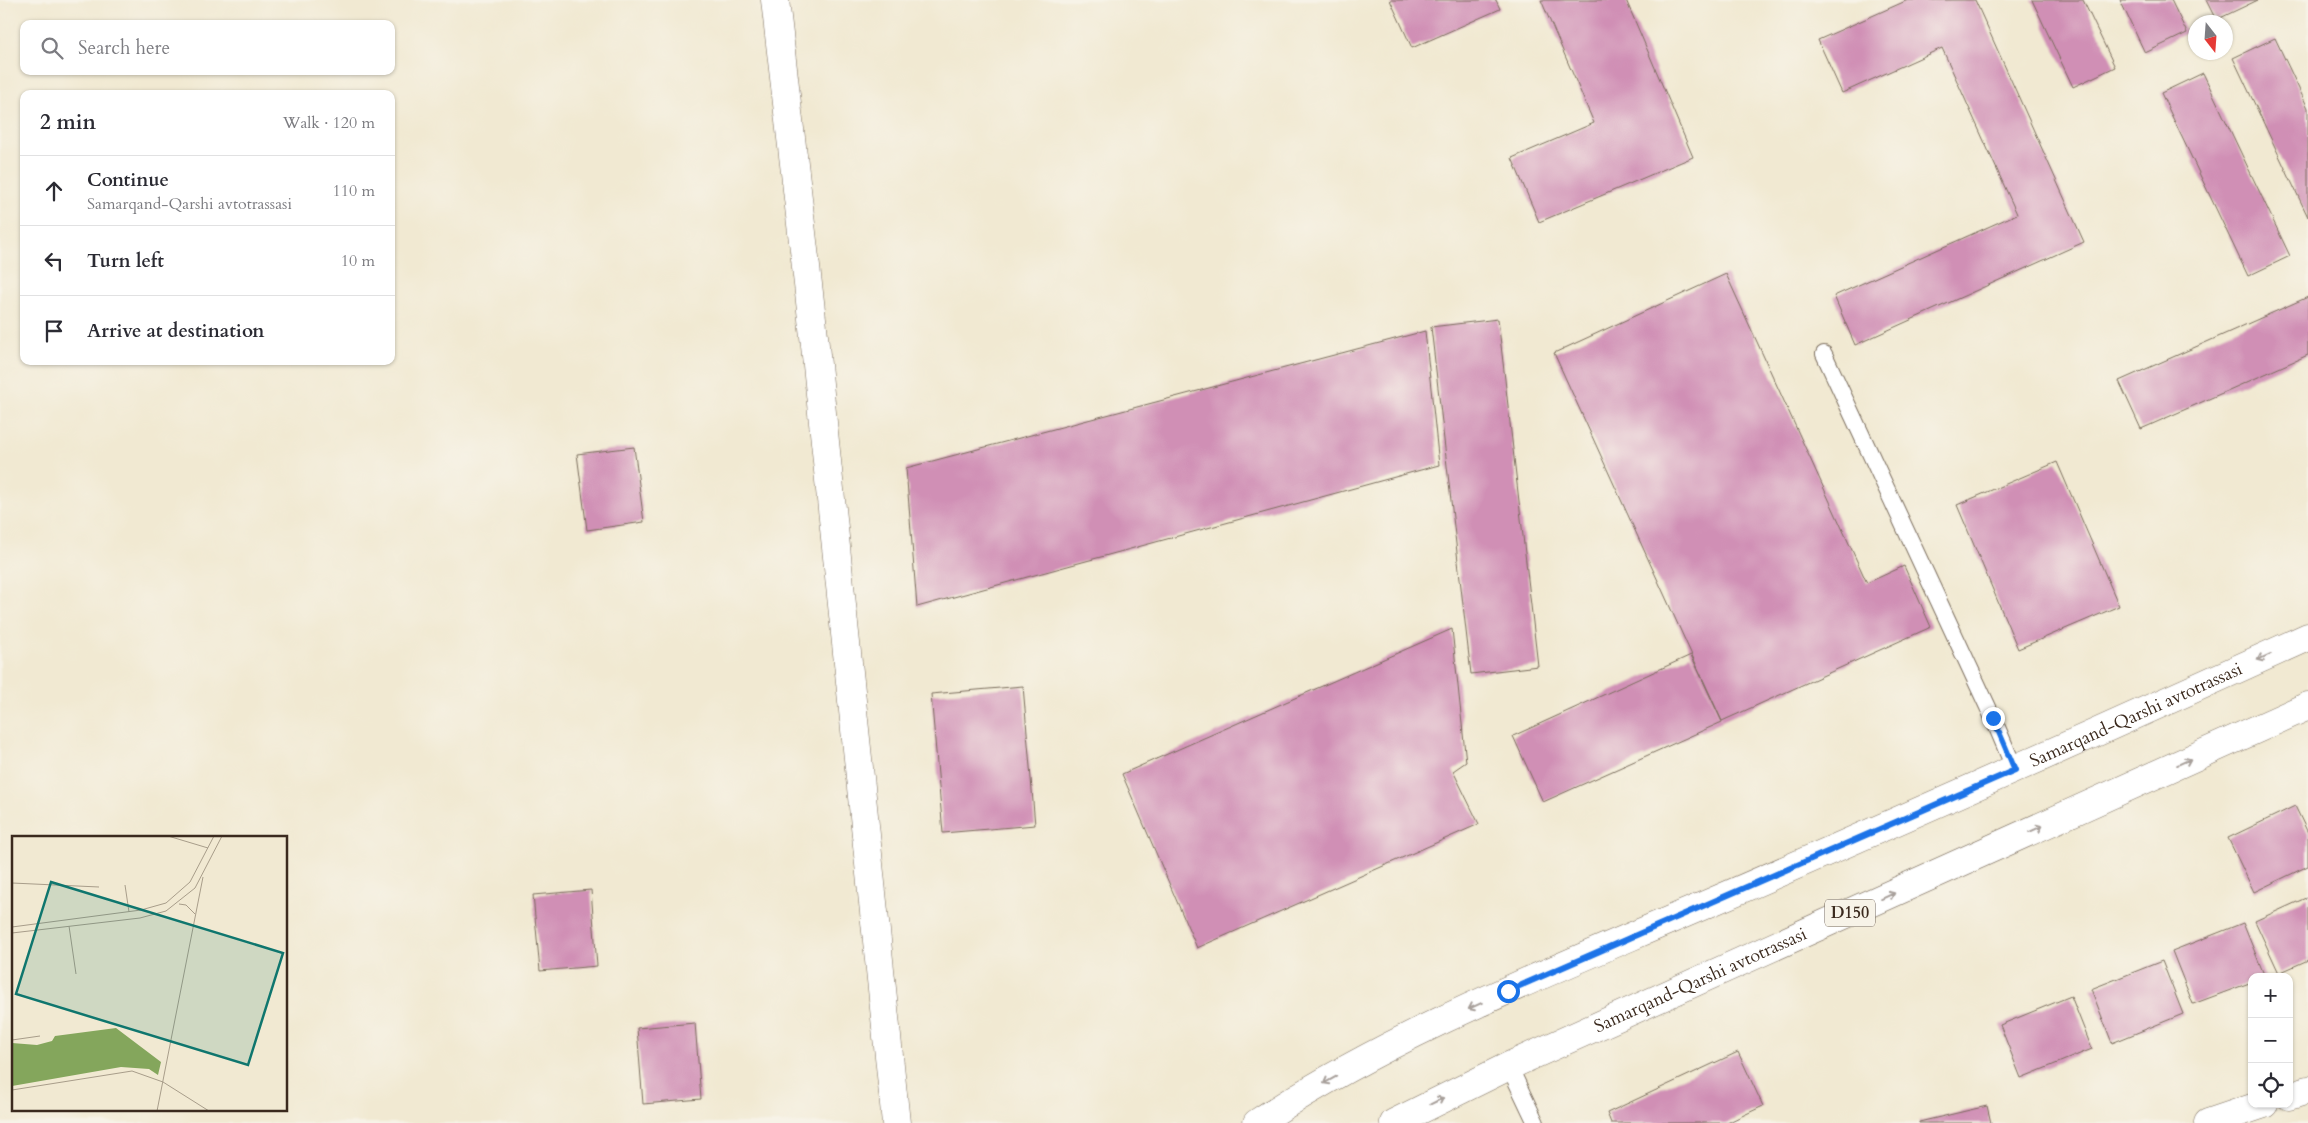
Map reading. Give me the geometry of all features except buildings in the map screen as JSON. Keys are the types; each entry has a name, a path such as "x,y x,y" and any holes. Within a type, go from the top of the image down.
{"main road":[{"path":"775,0 814,336 896,1123"},
{"name":"Samarqand-Qarshi avtotrassasi","path":"1257,1123 1283,1106 1394,1044 1499,995 2015,770 2308,637"},
{"name":"Samarqand-Qarshi avtotrassasi","path":"1394,1123 1509,1066 2308,706"},
{"path":"2293,1095 2308,1090"},
{"path":"2208,1123 2252,1108"}],"lane":[{"path":"1824,354 1993,718 2015,770"},
{"path":"1509,1066 1536,1123"}],"route":[{"path":"1508,991 2015,770 1993,718"}]}
